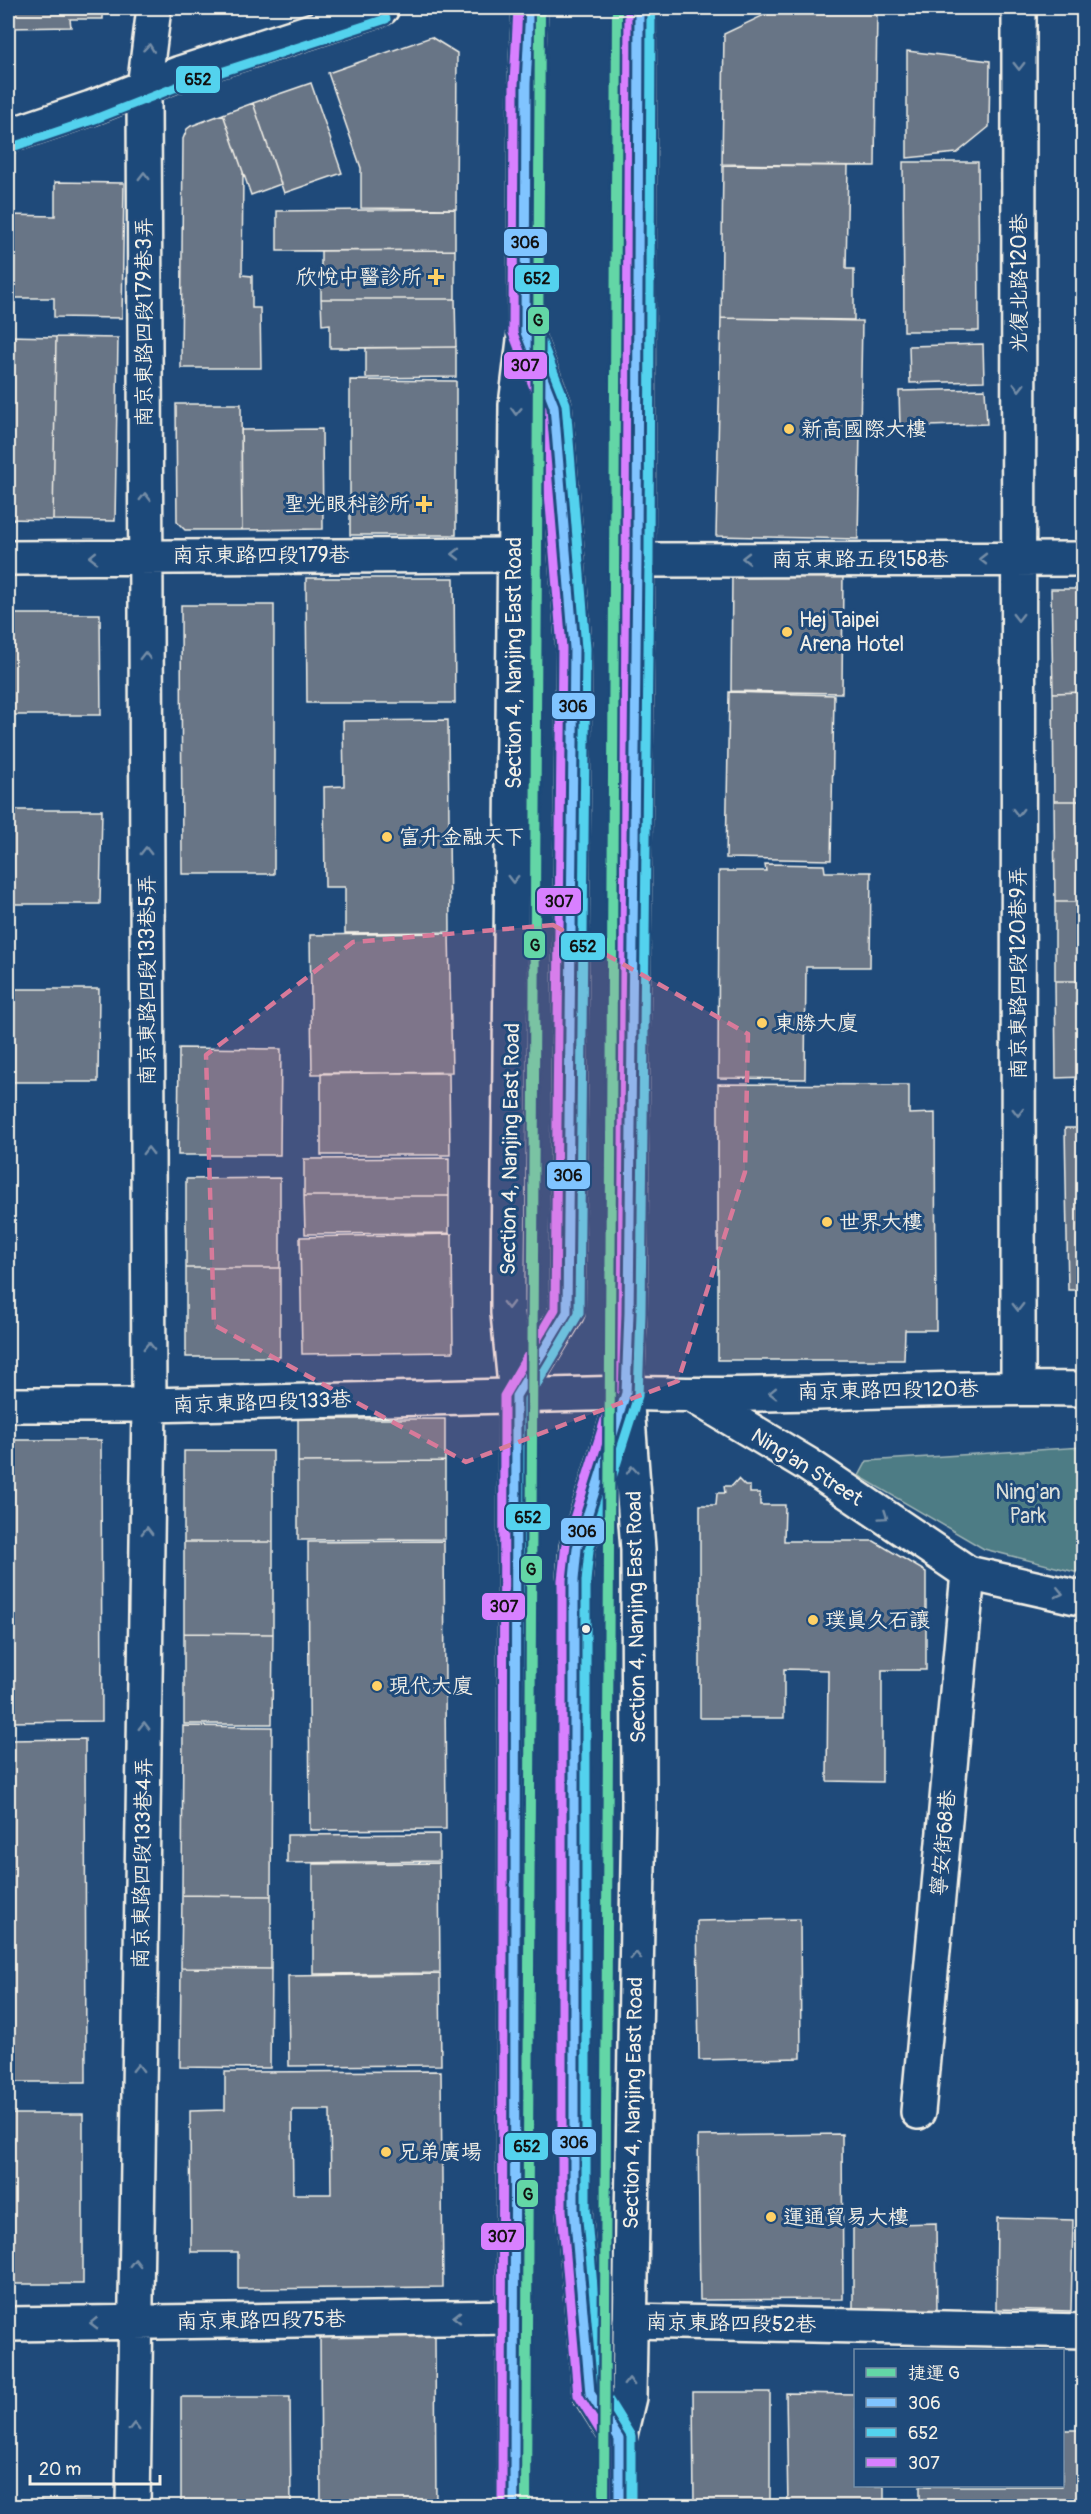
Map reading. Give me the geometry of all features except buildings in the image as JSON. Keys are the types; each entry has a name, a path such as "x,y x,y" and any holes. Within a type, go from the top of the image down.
{"main road":[{"name":"南京東路四段179巷3弄","path":"145,556 144,88 154,8"},
{"path":"8,136 180,73 382,8"},
{"name":"Section 4, Nanjing East Road","path":"514,2506 516,1396 508,1313 516,405 525,332 526,84 530,8"},
{"name":"Section 4, Nanjing East Road","path":"619,2506 619,2439 629,2397 639,1806 638,1549 626,1393 637,560 639,8"},
{"name":"光復北路120巷","path":"1018,559 1019,8"},
{"path":"516,1396 567,1312 574,648 554,406 525,332"},
{"name":"南京東路四段179巷","path":"8,558 514,555"},
{"name":"南京東路四段133巷5弄","path":"145,556 149,1405"},
{"name":"南京東路四段120巷9弄","path":"1018,559 1018,1387"},
{"name":"南京東路五段158巷","path":"637,560 1083,559"},
{"name":"南京東路四段120巷","path":"692,1395 1018,1387 1083,1389"},
{"path":"619,2439 590,2393 574,2209 574,1580 576,1548 626,1393"},
{"name":"Ning'an Street","path":"516,1396 626,1393 692,1395 807,1464 968,1573 1083,1599"},
{"name":"南京東路四段133巷","path":"8,1405 149,1405 516,1396"},
{"name":"南京東路四段133巷4弄","path":"133,2506 149,1405"},
{"name":"寧安街68巷","path":"918,2112 968,1573"},
{"name":"南京東路四段75巷","path":"8,2324 515,2317"},
{"name":"南京東路四段52巷","path":"630,2321 1083,2331"}],"highlighted area":[{"path":"553,925 748,1034 745,1172 678,1381 466,1462 214,1325 206,1055 353,942"}],"green space":[{"name":"Ning'an Park","path":"1083,1447 1083,1574 984,1549 859,1476 867,1461"}],"metro line":[{"name":"G","path":"526,2506 540,8"},
{"name":"G","path":"604,2506 617,8"}],"transit line":[{"name":"307","path":"502,2506 504,1396 555,1309 562,648 542,409 513,333 514,84 518,8"},
{"name":"306","path":"516,1396 567,1312 574,648 554,406 525,332 526,84 530,8"},
{"name":"307","path":"607,2506 607,2442 578,2395 562,2210 562,1580 566,1544 614,1391 617,1313 625,560 627,8"},
{"name":"306","path":"619,2439 590,2393 574,2209 574,1580 577,1548 626,1393 629,1313 637,560 639,8"},
{"name":"652","path":"631,2506 631,2436 602,2389 586,2208 586,1581 589,1550 638,1396 641,1313 649,560 651,8"},
{"name":"652","path":"526,2506 528,1399 579,1313 586,648 566,404 537,330 538,84 542,9"},
{"name":"652","path":"12,147 95,119 184,84 386,19"},
{"name":"306","path":"514,2506 516,1396"},
{"name":"306","path":"619,2439 619,2506"}],"place":[{"name":"欣悅中醫診所","path":"436,277"},
{"name":"新高國際大樓","path":"789,429"},
{"name":"聖光眼科診所","path":"424,504"},
{"name":"Hej Taipei Arena Hotel","path":"787,632"},
{"name":"富升金融天下","path":"387,837"},
{"name":"東勝大廈","path":"762,1023"},
{"name":"世界大樓","path":"827,1222"},
{"name":"璞真久石讓","path":"813,1620"},
{"name":"現代大廈","path":"377,1686"},
{"name":"兄弟廣場","path":"386,2152"},
{"name":"運通貿易大樓","path":"771,2217"}]}
